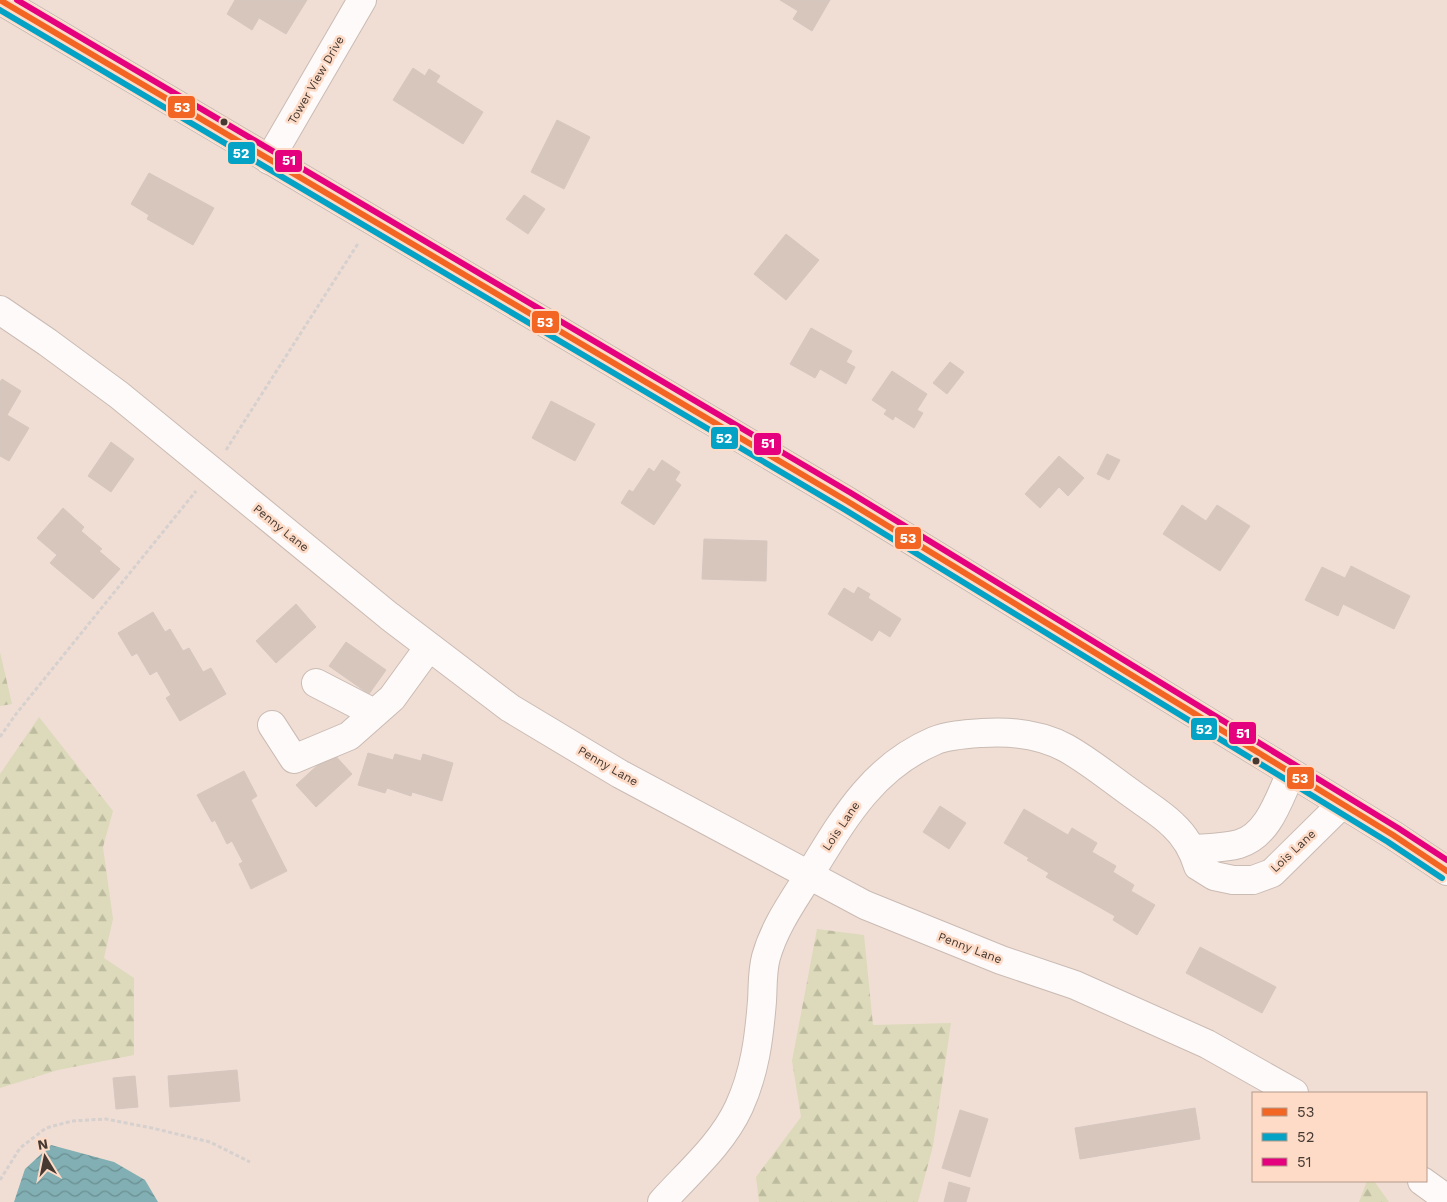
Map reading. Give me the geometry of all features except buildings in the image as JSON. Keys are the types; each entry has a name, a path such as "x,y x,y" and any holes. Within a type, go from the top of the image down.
{"main road":[{"path":"0,0 847,501 1342,804 1447,871"},
{"name":"Tower View Drive","path":"269,160 362,0"},
{"name":"Penny Lane","path":"0,310 111,389 388,616 510,708 620,774 866,905 938,936 1075,985 1207,1044 1292,1092"},
{"path":"272,725 294,759 349,736 392,698 429,647"},
{"path":"316,683 374,713"},
{"name":"Lois Lane","path":"662,1202 724,1134 739,1107 750,1080 758,1049 763,973 766,957 776,928 829,841 866,789 905,756 936,740 970,734 1005,731 1022,733 1056,742 1082,757 1174,825 1193,849 1198,866 1214,876 1233,880 1253,880 1272,873 1342,804"},
{"path":"1193,849 1241,844 1256,834 1268,821 1291,773"},
{"path":"1423,1182 1447,1198"}],"path":[{"path":"0,737 16,714 212,471 373,220"},
{"path":"0,1180 20,1148 46,1128 72,1121 106,1120 152,1128 210,1142 250,1162"}],"green space":[{"path":"0,652 12,704 0,706"},
{"path":"39,717 113,811 103,847 113,919 104,958 134,978 134,1055 58,1070 0,1088 0,774"},
{"path":"817,929 864,935 873,1025 951,1023 933,1146 918,1202 759,1202 756,1177 801,1117 792,1061"},
{"path":"1367,1182 1375,1182 1389,1202 1359,1202"}],"water":[{"path":"51,1145 114,1162 145,1180 158,1202 14,1202 25,1169"}],"transit line":[{"name":"53","path":"0,0 847,501 1393,835 1447,871"},
{"name":"51","path":"17,0 851,493 1398,828 1447,860"},
{"name":"52","path":"0,10 842,508 1388,842 1442,878"}]}
